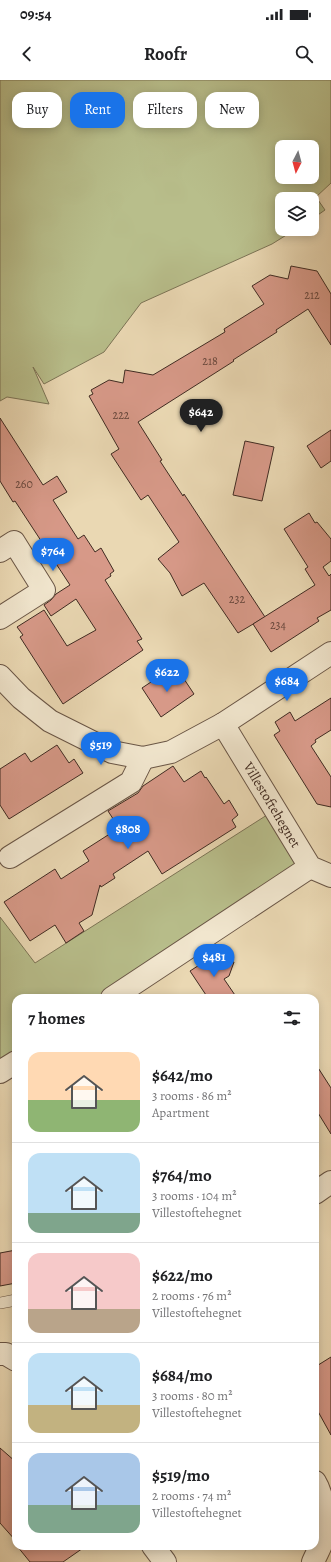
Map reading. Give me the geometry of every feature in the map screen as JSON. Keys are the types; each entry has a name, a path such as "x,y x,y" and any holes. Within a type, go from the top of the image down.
{"street":[{"path":"0,551 14,542 44,590 0,618"},
{"path":"0,676 20,698 50,721 112,752 143,758 171,752 223,724 331,654"},
{"name":"Villestoftehegnet","path":"223,724 310,867"},
{"path":"10,857 131,782 143,758"},
{"path":"118,994 310,867 331,876"},
{"path":"0,1072 12,1064"},
{"path":"319,1190 331,1182"},
{"path":"0,1354 6,1354 12,1358"},
{"path":"319,1492 324,1514 322,1541 319,1548"},
{"path":"156,1550 165,1562"},
{"path":"313,1562 318,1550"}],"lane":[{"path":"0,1303 12,1301"}],"green space":[{"path":"0,80 331,80 331,183 319,194 319,192 275,192 275,236 285,236 272,244 141,303 104,352 44,384 33,367 49,404 7,397 0,401"},
{"path":"319,201 325,210 319,214"},
{"path":"267,815 300,867 104,994 12,994 12,1054 0,1061 0,917 35,963"}],"building":[{"path":"291,266 317,271 331,294 331,345 308,309 276,330 277,332 233,360 234,361 138,422 162,460 160,461 183,496 184,494 265,617 238,633 204,583 182,596 170,573 158,559 179,542 148,495 141,500 111,454 119,449 89,396 93,394 91,390 109,380 123,383 125,370 153,375 225,332 224,329 264,304 252,286 270,275 288,279"},
{"path":"0,418 43,485 57,476 67,492 53,500 78,539 84,535 95,552 101,548 114,571 110,574 111,576 105,580 142,639 137,641 143,650 63,704 20,637 23,635 17,627 44,610 67,646 96,630 76,599 51,616 44,605 56,594 70,585 15,501 13,502 0,481"},
{"path":"331,430 331,461 321,468 307,446"},
{"path":"245,441 274,447 262,501 233,495"},
{"path":"309,513 315,523 317,522 331,539 331,561 323,567 329,576 331,574 331,610 317,618 319,621 271,652 253,624 315,585 305,569 308,567 284,529"},
{"path":"169,670 177,683 184,679 194,694 161,717 142,688"},
{"path":"331,698 331,730 315,740 316,742 311,746 331,777 331,807 317,804 274,735 280,731 275,722 290,712 295,721"},
{"path":"57,745 69,763 74,759 83,773 9,819 0,805 0,769 25,753 31,762"},
{"path":"173,766 184,782 201,771 224,804 229,800 238,815 232,820 236,827 162,874 148,851 113,874 115,878 101,887 100,885 92,915 79,923 84,931 66,943 55,925 30,941 4,902 55,869 61,879 89,861 83,851 119,828 108,811 138,793 143,786"},
{"path":"218,953 224,961 234,962 229,976 224,979 234,994 205,994 190,971"},
{"path":"319,1069 331,1088 331,1134 319,1114"},
{"path":"12,1251 12,1284 0,1286 0,1253"},
{"path":"331,1357 331,1435 319,1413 319,1364"},
{"path":"0,1448 12,1458 12,1536 0,1523"},
{"path":"20,1550 80,1550 63,1562 30,1562"}]}
